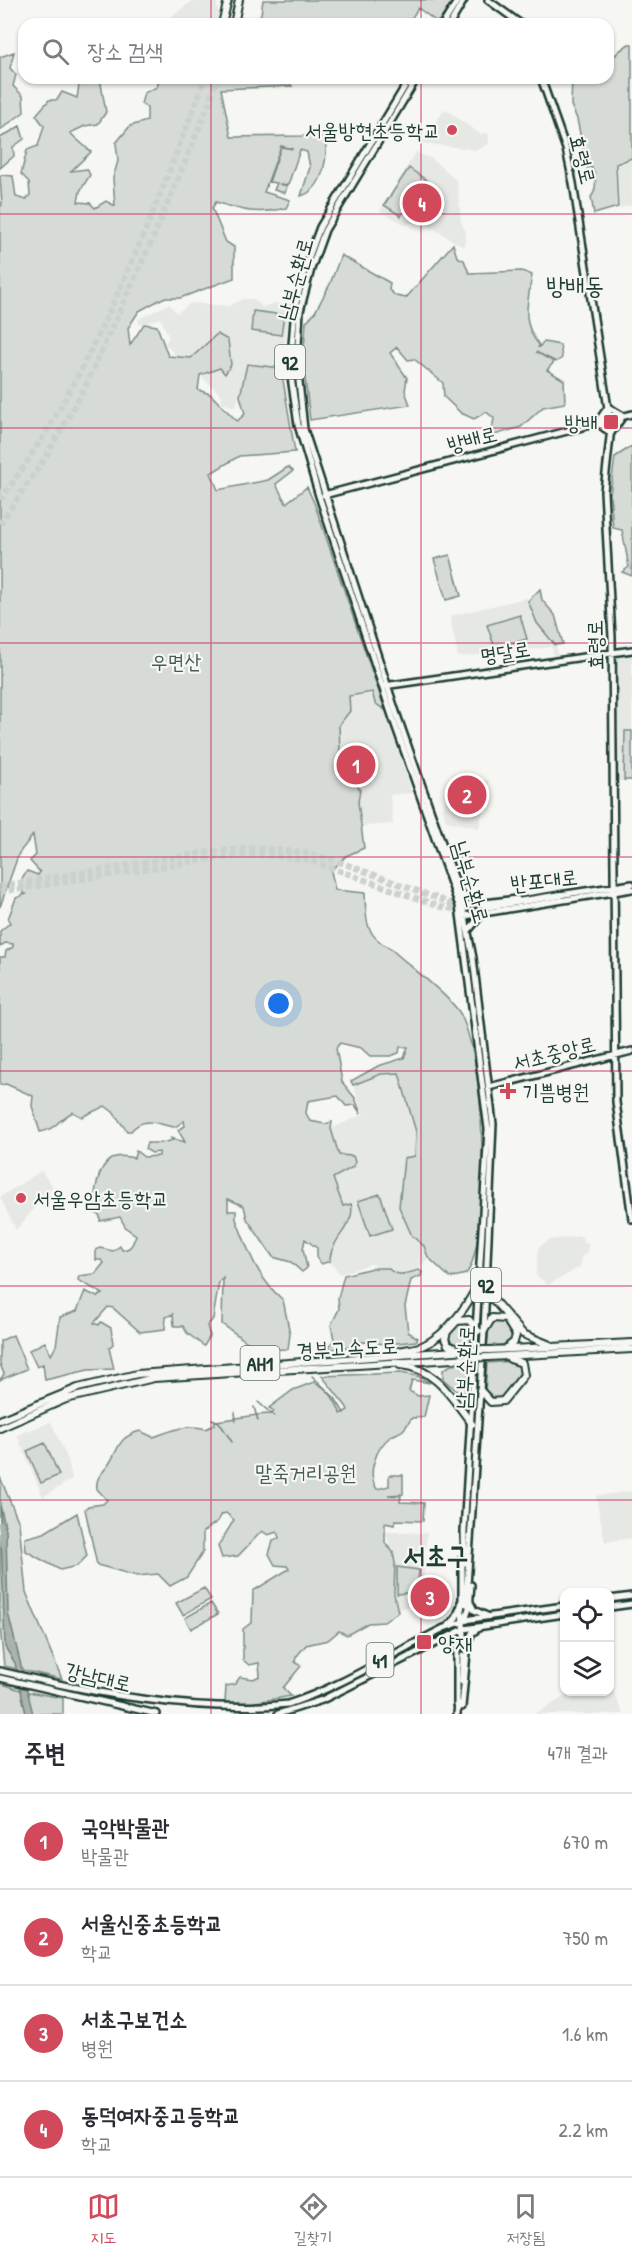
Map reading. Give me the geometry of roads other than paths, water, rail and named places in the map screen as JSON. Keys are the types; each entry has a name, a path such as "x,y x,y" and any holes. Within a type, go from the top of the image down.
{"highway":[{"path":"224,18 227,0"},
{"path":"235,18 239,0"},
{"path":"485,909 561,897"},
{"path":"366,1360 416,1348 432,1340 471,1299 481,1277"},
{"path":"485,1290 518,1329 530,1339 541,1344 568,1347"},
{"path":"466,1350 447,1344 445,1339 447,1331 458,1320 465,1318 481,1331 492,1318 506,1319 516,1335 514,1342 504,1349"},
{"name":"경부고속도로","path":"366,1360 466,1350 632,1343"},
{"name":"경부고속도로","path":"0,1428 41,1406 99,1382 155,1371 366,1360 491,1358 632,1349"},
{"path":"480,1390 490,1401 500,1403 524,1377 523,1367 519,1361 491,1358"},
{"path":"366,1360 410,1366 428,1372 472,1424"},
{"name":"경부고속도로","path":"0,1420 41,1406"}],"main road":[{"path":"448,18 463,0"},
{"path":"453,18 463,0"},
{"path":"487,0 512,18"},
{"name":"남부순환로","path":"407,84 315,240 299,293 290,340 290,370 295,411 385,686 462,906"},
{"name":"남부순환로","path":"380,131 413,84"},
{"name":"효령로","path":"543,84 566,149 573,183 611,420 604,491 610,574 612,652 617,1116 632,1218"},
{"path":"608,407 623,416 611,434 597,423 608,407"},
{"name":"방배로","path":"322,495 632,414"},
{"name":"명달로","path":"385,686 632,650"},
{"name":"남부순환로","path":"385,686 460,893 485,1069"},
{"name":"반포대로","path":"614,890 632,884"},
{"name":"반포대로","path":"561,897 632,889"},
{"path":"460,893 485,909"},
{"name":"반포대로","path":"462,906 485,909"},
{"path":"463,916 485,909"},
{"path":"468,931 485,909"},
{"name":"남부순환로","path":"463,916 468,931 493,1124 485,1290 472,1424 465,1601"},
{"name":"서초중앙로","path":"487,1087 632,1052"},
{"path":"485,1069 504,1083"},
{"name":"남부순환로","path":"467,1539 480,1390 481,1277 488,1129 487,1087"},
{"path":"465,1601 468,1603 463,1603 462,1589 467,1539"},
{"path":"614,1598 632,1596"},
{"path":"462,1657 471,1635 489,1620 465,1601"},
{"path":"457,1714 460,1709 465,1601"},
{"path":"465,1601 465,1621"},
{"path":"444,1628 456,1618 465,1601"},
{"path":"614,1606 632,1604"},
{"name":"강남대로","path":"278,1714 322,1700 464,1629 489,1620 560,1607"},
{"name":"강남대로","path":"0,1671 170,1710 207,1712 260,1709 300,1699 444,1628 465,1621 560,1614"},
{"path":"460,1709 464,1629"},
{"path":"430,1645 452,1641 462,1657"},
{"name":"강남대로","path":"0,1678 157,1714"}],"waterway":[{"path":"312,1376 335,1398 344,1413"},
{"path":"258,1402 274,1416"},
{"path":"254,1407 258,1421"},
{"path":"235,1412 236,1421"},
{"path":"212,1419 219,1422 232,1442"},
{"path":"0,1524 3,1545"}],"tunnel":[{"path":"0,500 32,454 90,351 141,241 203,84"},
{"path":"0,524 45,458 85,387 154,236 215,84"},
{"path":"0,886 208,852 261,848 312,854 450,903 468,907 485,907"},
{"path":"0,892 209,859 260,854 309,860 441,907 465,911"},
{"path":"460,1656 462,1629"}],"place":[{"name":"서울방현초등학교","path":"452,130"},
{"name":"동덕여자중고등학교","path":"422,203"},
{"name":"방배","path":"611,422"},
{"name":"국악박물관","path":"356,765"},
{"name":"서울신중초등학교","path":"467,795"},
{"name":"기쁨병원","path":"508,1091"},
{"name":"서울우암초등학교","path":"21,1198"},
{"name":"서초구보건소","path":"430,1597"},
{"name":"양재","path":"424,1642"}],"district":[{"name":"방배동","path":"575,285"},
{"name":"서초구","path":"436,1555"}],"park label":[{"name":"우면산","path":"176,661"},
{"name":"말죽거리공원","path":"306,1472"}]}
